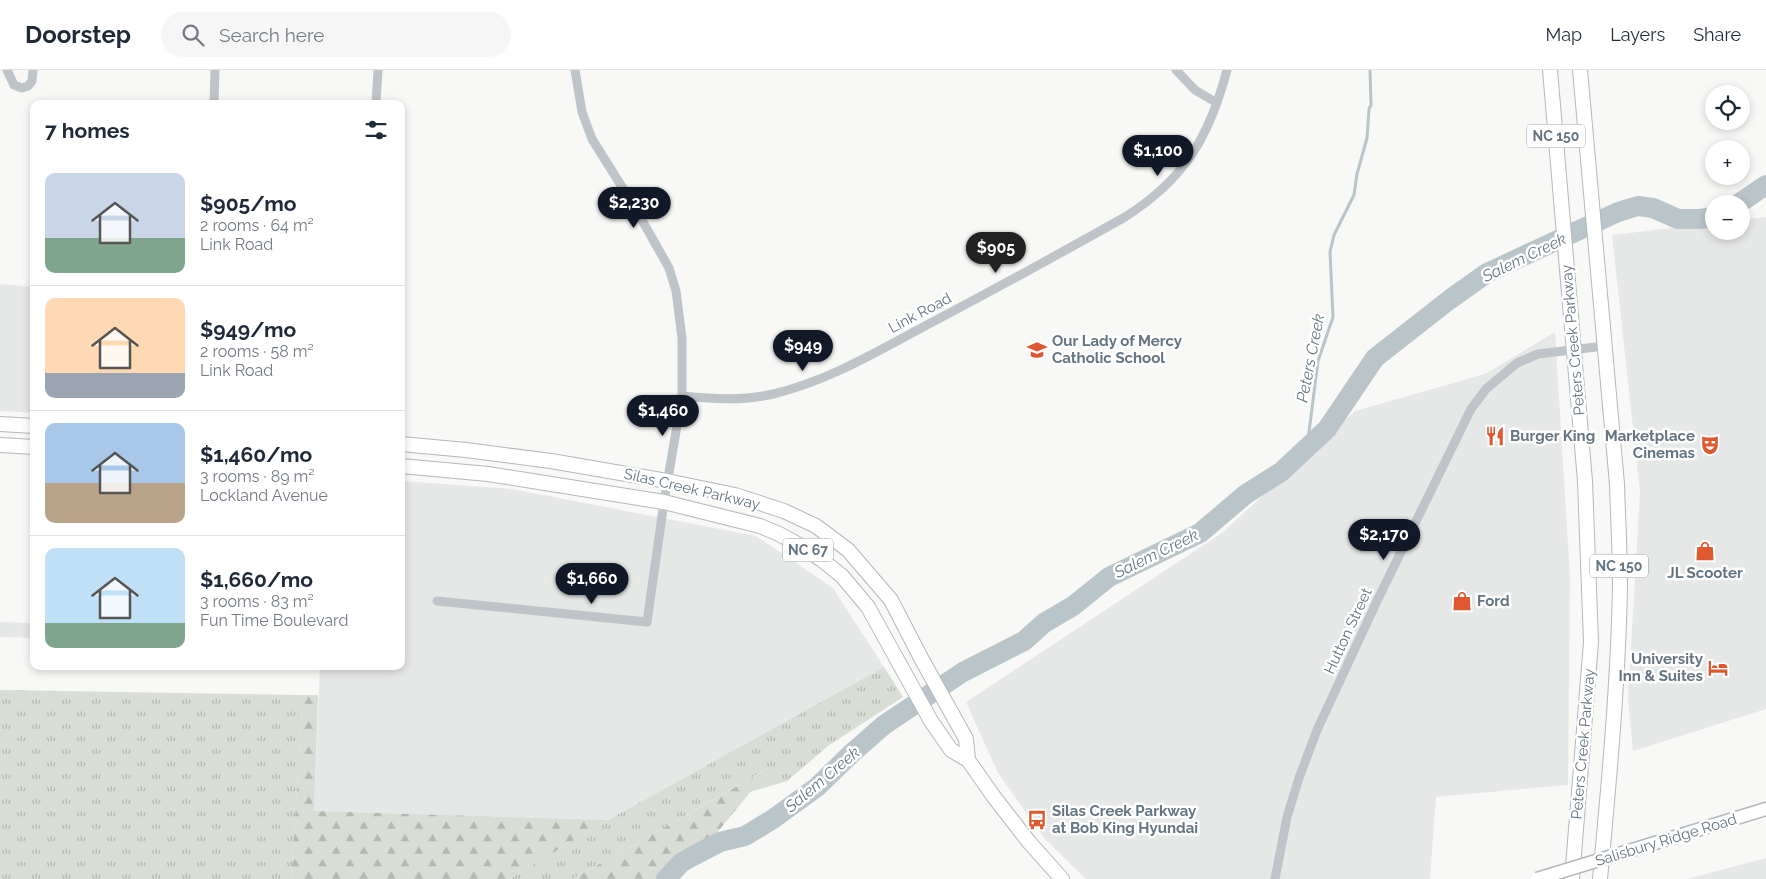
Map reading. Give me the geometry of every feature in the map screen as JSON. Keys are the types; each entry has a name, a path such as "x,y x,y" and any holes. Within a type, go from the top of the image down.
{"main road":[{"name":"Peters Creek Parkway","path":"1550,70 1585,481 1591,642 1572,879"},
{"name":"Peters Creek Parkway","path":"1580,70 1617,484 1620,586 1613,745 1600,879"},
{"path":"0,424 30,426"},
{"name":"Silas Creek Parkway","path":"405,444 551,461 667,481 735,495 784,511 816,526 848,550 892,600 921,658 966,739 968,760"},
{"path":"0,446 30,447"},
{"name":"Silas Creek Parkway","path":"405,466 488,474 664,502 760,526 779,534 822,560 842,576 860,597 931,721 951,750 968,760 994,797 1044,860 1062,879"}],"street":[{"path":"7,70 14,85 22,88 28,86 32,81 33,70"},
{"path":"214,100 215,70"},
{"path":"376,100 378,70"},
{"path":"437,602 647,622 667,481 682,396 682,338 676,291 669,268 634,206 592,139 582,112 575,70"},
{"path":"1176,70 1195,90 1217,103"},
{"name":"Link Road","path":"682,396 728,399 753,397 773,394 836,373 1086,239 1144,205 1178,175 1190,158 1205,132 1217,103 1227,70"},
{"name":"Hutton Street","path":"1275,879 1287,817 1317,730 1377,601 1471,409 1486,389 1513,365 1538,354 1604,346"},
{"name":"Salisbury Ridge Road","path":"1537,879 1766,809"}],"shaded area":[{"path":"1766,217 1766,709 1633,751 1628,699 1640,492 1612,235 1705,224 1705,240 1750,240 1750,219"},
{"path":"0,284 30,287 30,413 0,411"},
{"path":"1555,332 1570,577 1568,785 1436,797 1430,879 1086,879 1045,839 998,773 966,702 1222,533 1355,411 1485,374"},
{"path":"405,481 512,489 756,536 833,588 884,667 608,820 314,811 320,670 405,670"},
{"path":"0,622 30,623 30,638 0,637"},
{"path":"1766,858 1766,879 1687,879"}],"green space":[{"path":"884,667 903,697 828,746 787,781 750,792 769,768 573,879 509,879 608,820"},
{"path":"0,690 303,695 291,879 0,879"},
{"path":"303,695 318,695 314,811 608,820 509,879 291,879"},
{"path":"771,767 679,879 573,879"}],"waterway":[{"name":"Peters Creek","path":"1307,448 1318,361 1333,317 1330,252 1334,235 1354,195 1357,174 1367,138 1369,109 1371,105 1370,70"},
{"name":"Salem Creek","path":"1750,196 1766,185"},
{"name":"Salem Creek","path":"666,879 681,863 691,857 720,842 745,836 773,819 817,787 884,725 963,672 1024,641 1044,623 1073,606 1109,577 1200,533 1246,494 1281,472 1327,429 1375,358 1487,273 1618,212 1638,206 1653,208 1678,219 1705,218"}],"place":[{"name":"Our Lady of Mercy Catholic School","path":"1037,350"},
{"name":"Burger King","path":"1495,436"},
{"name":"Marketplace Cinemas","path":"1710,445"},
{"name":"JL Scooter","path":"1705,551"},
{"name":"Ford","path":"1462,601"},
{"name":"University Inn & Suites","path":"1718,668"},
{"name":"Silas Creek Parkway at Bob King Hyundai","path":"1037,820"}]}
